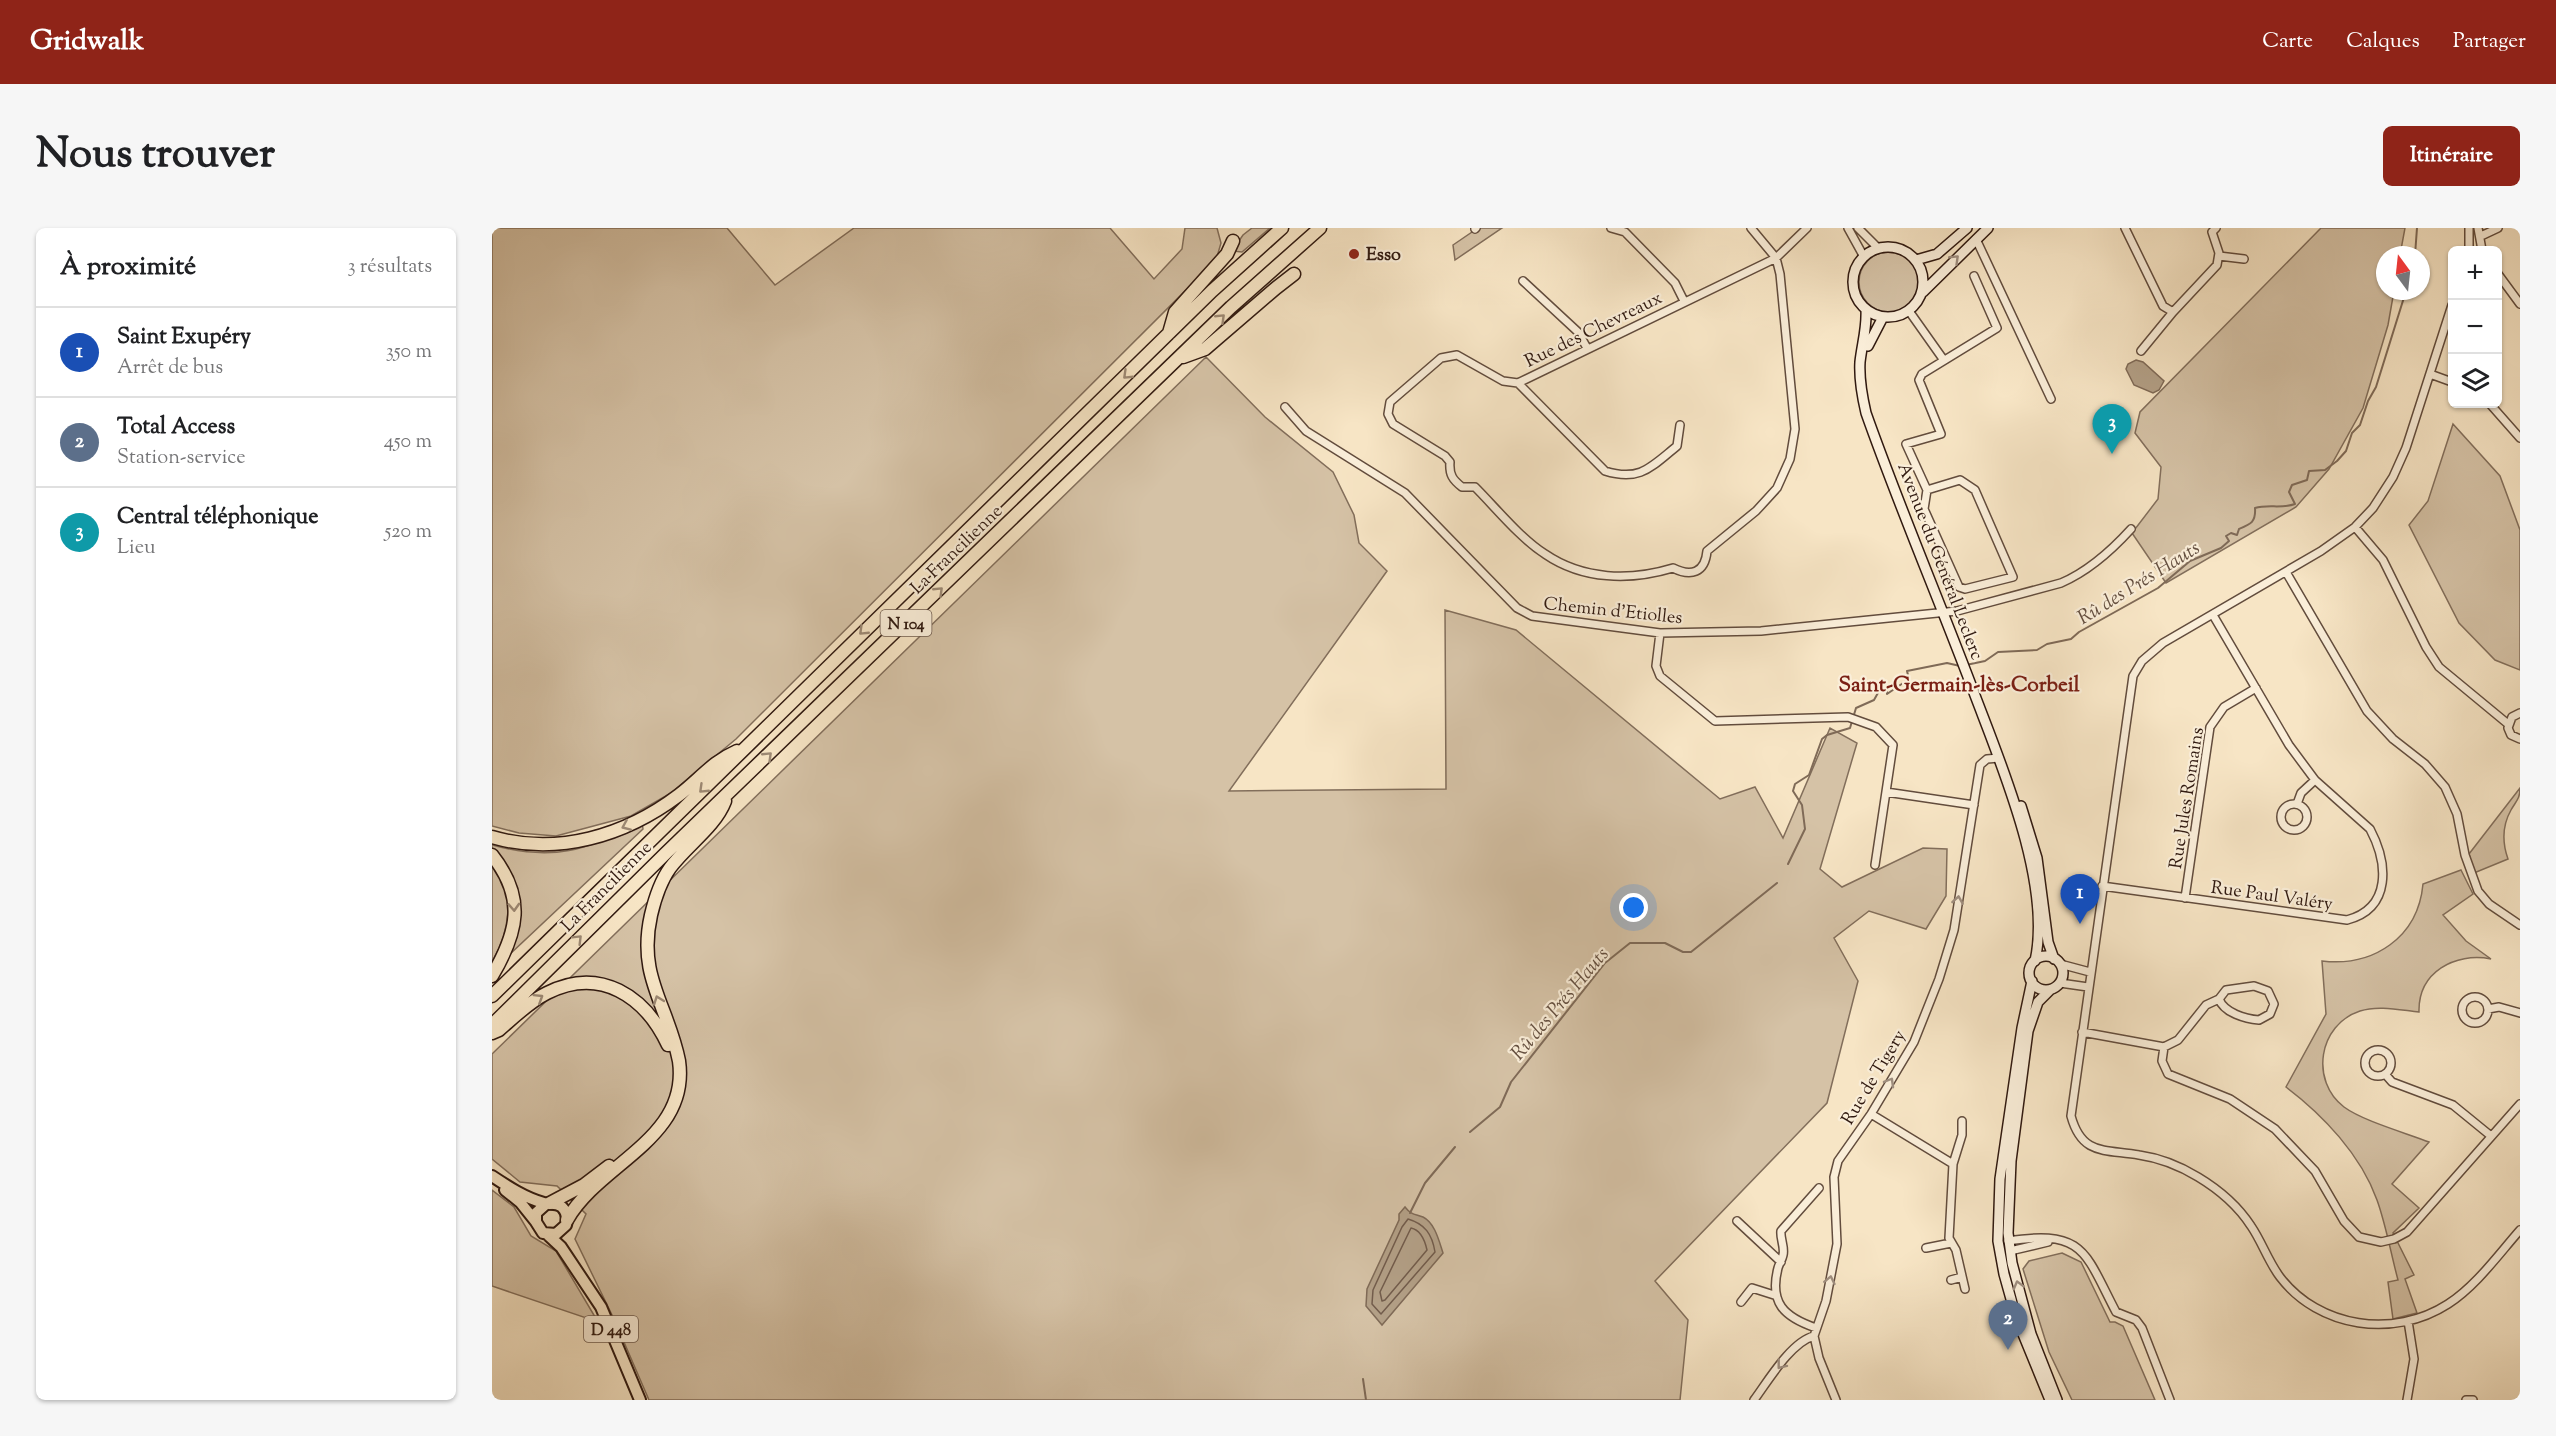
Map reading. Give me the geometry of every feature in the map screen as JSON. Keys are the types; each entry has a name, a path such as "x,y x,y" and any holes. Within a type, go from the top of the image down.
{"highway":[{"name":"La Francilienne","path":"492,996 743,748 1169,334 1282,228"},
{"name":"La Francilienne","path":"492,1025 666,853 1239,300 1320,228"},
{"path":"1169,334 1175,312 1227,254 1233,241"},
{"path":"1179,359 1205,348 1294,274"},
{"path":"492,837 513,843 562,844 583,841 625,827 667,804 719,759 743,748"},
{"path":"567,1222 574,1208 586,1195 658,1130 676,1099 681,1072 651,979 646,950 647,936 656,900 669,870 683,851 720,814 726,797"},
{"path":"492,855 512,887 515,905 512,939 492,976"},
{"path":"492,1033 546,993 565,986 590,983 614,989 639,1003 657,1023 668,1046 673,1079 669,1098 658,1120 649,1131 584,1185 548,1203"}],"main road":[{"path":"1916,260 1937,254 1967,228"},
{"path":"1923,292 1924,279 1916,260 1906,251 1893,247 1878,248 1864,257 1853,277 1853,288 1857,299 1866,310 1883,317 1899,316 1909,311 1923,292 1988,228"},
{"name":"Avenue du Général Leclerc","path":"1866,310 1867,324 1860,373 1866,413 1946,612"},
{"name":"Avenue du Général Leclerc","path":"1883,317 1868,342 1865,383 1871,411 2031,835 2041,882 2048,942 2063,974 2060,983 2038,1002 2028,1031 2011,1161 2006,1245 2016,1317 2050,1400"},
{"name":"Avenue du Général Leclerc","path":"1966,664 2024,834 2031,866 2040,942 2036,961 2030,970 2031,981 2022,1028 1997,1214 2031,1334 2057,1400"},
{"path":"2036,961 2045,957 2057,962"},
{"path":"2031,981 2037,988 2050,990"},
{"path":"492,1176 509,1187 562,1207 567,1222 561,1232 547,1234 540,1230 520,1202 492,1182"},
{"path":"536,1222 536,1213 548,1203"},
{"name":"D 448","path":"567,1222 572,1263"},
{"name":"D 448","path":"547,1234 561,1247 601,1307 640,1400"},
{"name":"Avenue du Général Leclerc","path":"2016,1317 2020,1318 2040,1365 2054,1389"}],"street":[{"path":"1611,228 1625,232 1675,283 1684,301"},
{"path":"1751,228 1776,258"},
{"name":"Rue des Chevreaux","path":"1776,258 1785,308 1794,412 1795,429 1790,459 1777,488 1756,511 1707,551 1706,563 1697,572 1683,573 1673,568 1654,574 1614,578 1577,570 1544,554 1475,487 1462,487 1453,480 1449,471 1450,462 1445,456 1393,424 1388,414 1390,402 1441,358 1450,354 1457,355 1503,381 1518,383 1776,258 1807,228"},
{"path":"1848,228 1864,257"},
{"path":"1858,228 1878,248"},
{"path":"2126,228 2163,306 2173,312"},
{"path":"2141,351 2173,312 2217,265 2219,256 2212,232 2216,228"},
{"path":"2469,228 2469,246"},
{"path":"2478,228 2482,246"},
{"path":"2481,236 2498,228"},
{"path":"1976,239 2051,399"},
{"path":"2219,256 2244,259"},
{"path":"1927,490 1960,480 1975,490 2013,577 1965,589 1959,587 1924,509 1927,490 1906,444 1941,434 1919,380 1922,374 1943,359 1997,328 1974,276"},
{"path":"2502,279 2520,304"},
{"path":"1523,280 1578,332 1587,348"},
{"path":"1909,311 1943,359"},
{"path":"2448,318 2406,448 2393,477 2373,508 2355,527 2286,572 2152,651 2133,676 2071,1116 2077,1133 2088,1145 2101,1151 2138,1154 2169,1162 2211,1185 2240,1211 2288,1286 2320,1310 2349,1322 2380,1325 2408,1321 2436,1311 2460,1295 2520,1230"},
{"path":"2430,374 2448,381"},
{"path":"1518,383 1605,471 1619,476 1635,475 1648,470 1677,446 1680,425"},
{"name":"Chemin d'Etiolles","path":"1285,407 1306,431 1405,493 1517,608 1532,616 1660,633 1761,631 1946,612 2074,578 2113,550 2131,528"},
{"path":"2494,408 2520,438"},
{"path":"2355,527 2383,560 2439,667 2508,724 2511,735 2520,739"},
{"path":"2286,572 2367,711 2393,739 2425,764 2445,787 2457,814 2465,855 2478,891 2489,904 2520,925"},
{"name":"Rue Paul Valéry","path":"2102,886 2342,920 2356,918 2372,908 2382,891 2383,881 2375,838 2364,823 2315,780 2289,745 2214,615"},
{"path":"1660,633 1656,666 1660,676 1715,721 1848,717 1876,727 1893,745 1875,865"},
{"name":"Rue Jules Romains","path":"2185,898 2210,727 2224,707 2256,688"},
{"path":"2508,724 2512,717 2520,714"},
{"name":"Rue de Tigery","path":"1815,1332 1826,1301 1837,1244 1834,1177 1838,1161 1871,1114 1914,1042 1939,979 1953,930 1980,765 1987,759 1999,758"},
{"path":"2296,804 2301,793 2315,780"},
{"path":"1886,792 1974,805"},
{"path":"2057,962 2090,972"},
{"path":"2060,983 2088,987"},
{"path":"2082,1032 2164,1047 2178,1040 2206,1005 2219,999 2226,990 2254,986 2268,991 2274,1004 2268,1017 2253,1019 2227,1009 2219,999"},
{"path":"2488,1009 2499,1007 2520,1013"},
{"path":"2164,1047 2163,1066 2168,1074 2230,1099 2259,1117 2288,1141 2315,1171 2348,1228 2366,1240 2388,1241 2407,1232 2520,1104"},
{"path":"2385,1074 2392,1082 2458,1108 2491,1136"},
{"path":"1871,1114 1953,1164"},
{"path":"1962,1121 1962,1135 1953,1164 1949,1238 1956,1250 1965,1289"},
{"path":"1819,1188 1781,1232 1784,1251 1778,1266 1774,1294 1781,1307 1815,1332 1819,1358 1836,1400"},
{"path":"1737,1221 1781,1262"},
{"path":"2006,1245 2032,1239 2064,1240 2084,1252 2116,1312 2136,1320 2146,1335 2170,1400"},
{"path":"2012,1263 2019,1254 2054,1240"},
{"path":"1926,1248 1952,1243"},
{"path":"2006,1245 2033,1247"},
{"path":"1951,1280 1962,1277"},
{"path":"1741,1302 1752,1288 1774,1294"},
{"path":"2407,1400 2414,1359 2408,1321"},
{"path":"1754,1400 1796,1346 1815,1332"},
{"path":"2466,1400 2474,1400"}],"shaded area":[{"path":"495,228 727,228 775,285 854,228 1110,228 1154,279 1182,249 1185,228 1217,228 1221,243 1216,260 736,739 671,793 631,816 556,836 519,833 492,826 492,232"},
{"path":"1252,228 1270,228 1242,252 1232,251 1243,235"},
{"path":"1478,228 1502,228 1455,260 1453,245"},
{"path":"2321,228 2405,228 2402,246 2376,246 2376,300 2392,300 2388,325 2363,408 2329,469 2296,507 2166,583 2132,533 2158,499 2161,467 2135,433 2140,412"},
{"path":"1889,252 1906,257 1914,265 1919,282 1914,299 1906,307 1889,312 1872,307 1864,299 1859,282 1864,265 1872,257"},
{"path":"1206,357 1265,417 1333,472 1354,515 1359,543 1387,571 1229,791 1446,789 1445,610 1516,630 1720,799 1755,787 1783,838 1830,728 1857,743 1820,869 1842,887 1923,848 1947,849 1946,896 1926,929 1869,911 1834,938 1858,981 1827,1103 1655,1281 1688,1320 1680,1400 649,1400 614,1319 575,1239 586,1214 557,1186 520,1182 492,1159 492,1054"},
{"path":"2453,424 2500,476 2520,530 2520,670 2495,660 2459,623 2409,525 2428,501"},
{"path":"2520,788 2505,828 2504,840 2508,859 2474,873 2469,854"},
{"path":"642,823 643,829 509,955 519,909 492,851 492,845 534,853 552,853 586,846"},
{"path":"492,866 505,889 508,913 503,938 492,962"},
{"path":"2461,870 2473,894 2443,915 2466,941 2491,959 2464,959 2441,968 2425,986 2420,998 2419,1012 2374,1008 2360,1011 2346,1018 2335,1028 2323,1054 2326,1083 2333,1096 2344,1107 2373,1122 2429,1142 2392,1184 2419,1208 2393,1233 2414,1275 2405,1279 2417,1313 2393,1319 2388,1282 2398,1280 2383,1219 2370,1183 2351,1152 2327,1123 2286,1087 2326,1014 2322,961 2341,962 2359,959 2375,954 2390,945 2412,920 2423,884"},
{"path":"492,1190 514,1207 531,1236 556,1251 598,1322 492,1286"},
{"path":"2062,1253 2081,1262 2110,1322 2123,1326 2155,1400 2072,1400 2049,1352 2023,1269 2029,1261"}],"water":[{"path":"2136,360 2143,362 2164,381 2159,390 2153,393 2134,385 2126,369 2128,364"},
{"path":"1405,1207 1411,1213 1431,1223 1443,1253 1382,1325 1366,1306 1367,1289 1399,1220 1399,1214"}],"waterway":[{"name":"Rû des Prés Hauts","path":"2416,246 2417,228"},
{"name":"Rû des Prés Hauts","path":"1966,665 1985,661 1998,652 2037,650 2047,644 2071,639 2079,632 2158,588 2190,561 2221,548 2229,541 2226,536 2231,533 2237,535 2239,529 2252,522 2255,508 2295,504 2289,492 2292,485 2307,480 2309,471 2325,470 2337,461 2346,451 2352,433 2360,425 2368,401 2376,387 2403,300"},
{"name":"Rû des Prés Hauts","path":"1788,864 1805,829 1802,805 1793,791 1795,784 1809,775 1822,739 1827,735 1850,728 1856,708 1874,700 1879,691 1887,690 1887,694 1909,679 1907,671 1947,663 1960,666"},
{"name":"Rû des Prés Hauts","path":"1470,1132 1500,1107 1511,1082 1605,963 1630,943 1665,943 1683,952 1691,952 1777,883"},
{"name":"Rû des Prés Hauts","path":"1410,1213 1425,1183 1455,1147"},
{"name":"Rû des Prés Hauts","path":"1363,1379 1366,1400"}],"place":[{"name":"Esso","path":"1354,254"},
{"name":"Central téléphonique","path":"2112,454"},
{"name":"Saint Exupéry","path":"2080,924"},
{"name":"Total Access","path":"2008,1350"}],"district":[{"name":"Saint-Germain-lès-Corbeil","path":"1959,684"}]}
